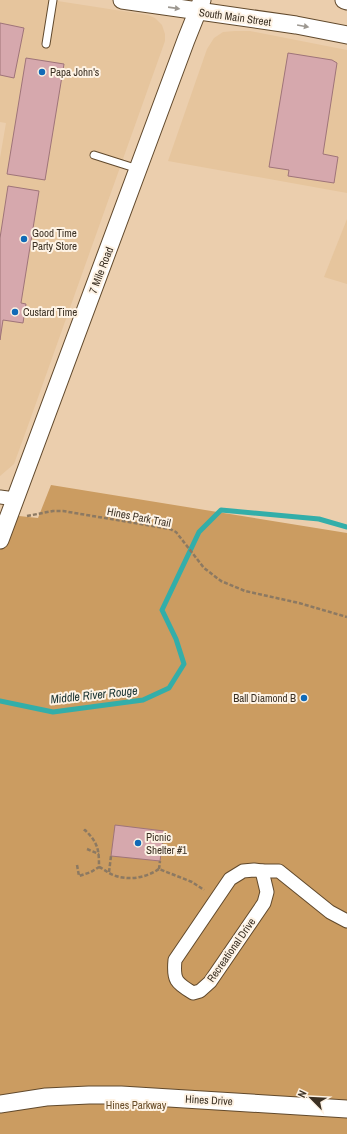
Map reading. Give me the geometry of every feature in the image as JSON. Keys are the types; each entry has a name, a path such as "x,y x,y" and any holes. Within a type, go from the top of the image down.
{"street":[{"name":"South Main Street","path":"122,0 200,6 347,34"},
{"name":"7 Mile Road","path":"0,540 7,498 139,169 200,6"},
{"name":"Recreational Drive","path":"262,871 267,892 264,903 210,982 200,991 192,993 181,986 173,974 175,960 230,879 243,871 254,870 279,871 330,912 347,922"},
{"name":"Hines Drive","path":"0,1104 46,1097 115,1095 347,1109"}],"lane":[{"path":"46,44 53,0"},
{"path":"94,154 139,169"}],"path":[{"name":"Hines Park Trail","path":"22,517 53,511 63,511 170,529 176,532 204,568 222,581 245,590 299,603 347,618"},
{"path":"83,833 85,830 94,838 98,845 99,867"},
{"path":"87,849 99,854"},
{"path":"109,872 112,856"},
{"path":"99,867 112,875 127,878 141,877 154,873 159,869 160,862"},
{"path":"77,865 79,876 91,872 99,867"},
{"path":"159,869 192,882 216,898"}],"shaded area":[{"path":"0,0 51,0 148,15 155,18 162,25 165,34 165,41 14,464 0,476 0,158 6,123 0,122"},
{"path":"250,31 347,50 347,193 168,161 207,49 214,38 223,32"},
{"path":"347,219 347,284 324,277"}],"green space":[{"name":"Hines Parkway","path":"51,485 347,533 347,1134 0,1134 0,514 38,518"}],"building":[{"path":"0,23 24,28 14,78 0,75"},
{"path":"288,53 332,60 337,63 323,154 338,157 334,183 288,176 289,170 269,167"},
{"path":"26,58 64,64 45,180 7,174"},
{"path":"8,186 39,191 21,303 26,304 23,323 3,320 0,340 0,238"},
{"name":"Picnic Shelter #1","path":"115,825 164,831 160,861 111,856"}],"waterway":[{"name":"Middle River Rouge","path":"0,701 53,712 143,700 169,688 184,664 176,639 162,610 199,532 221,510 319,519 347,527"}],"place":[{"name":"Papa John's","path":"42,72"},
{"name":"Good Time Party Store","path":"24,239"},
{"name":"Custard Time","path":"15,312"},
{"name":"Ball Diamond B","path":"304,698"},
{"name":"Picnic Shelter #1","path":"138,843"}]}
